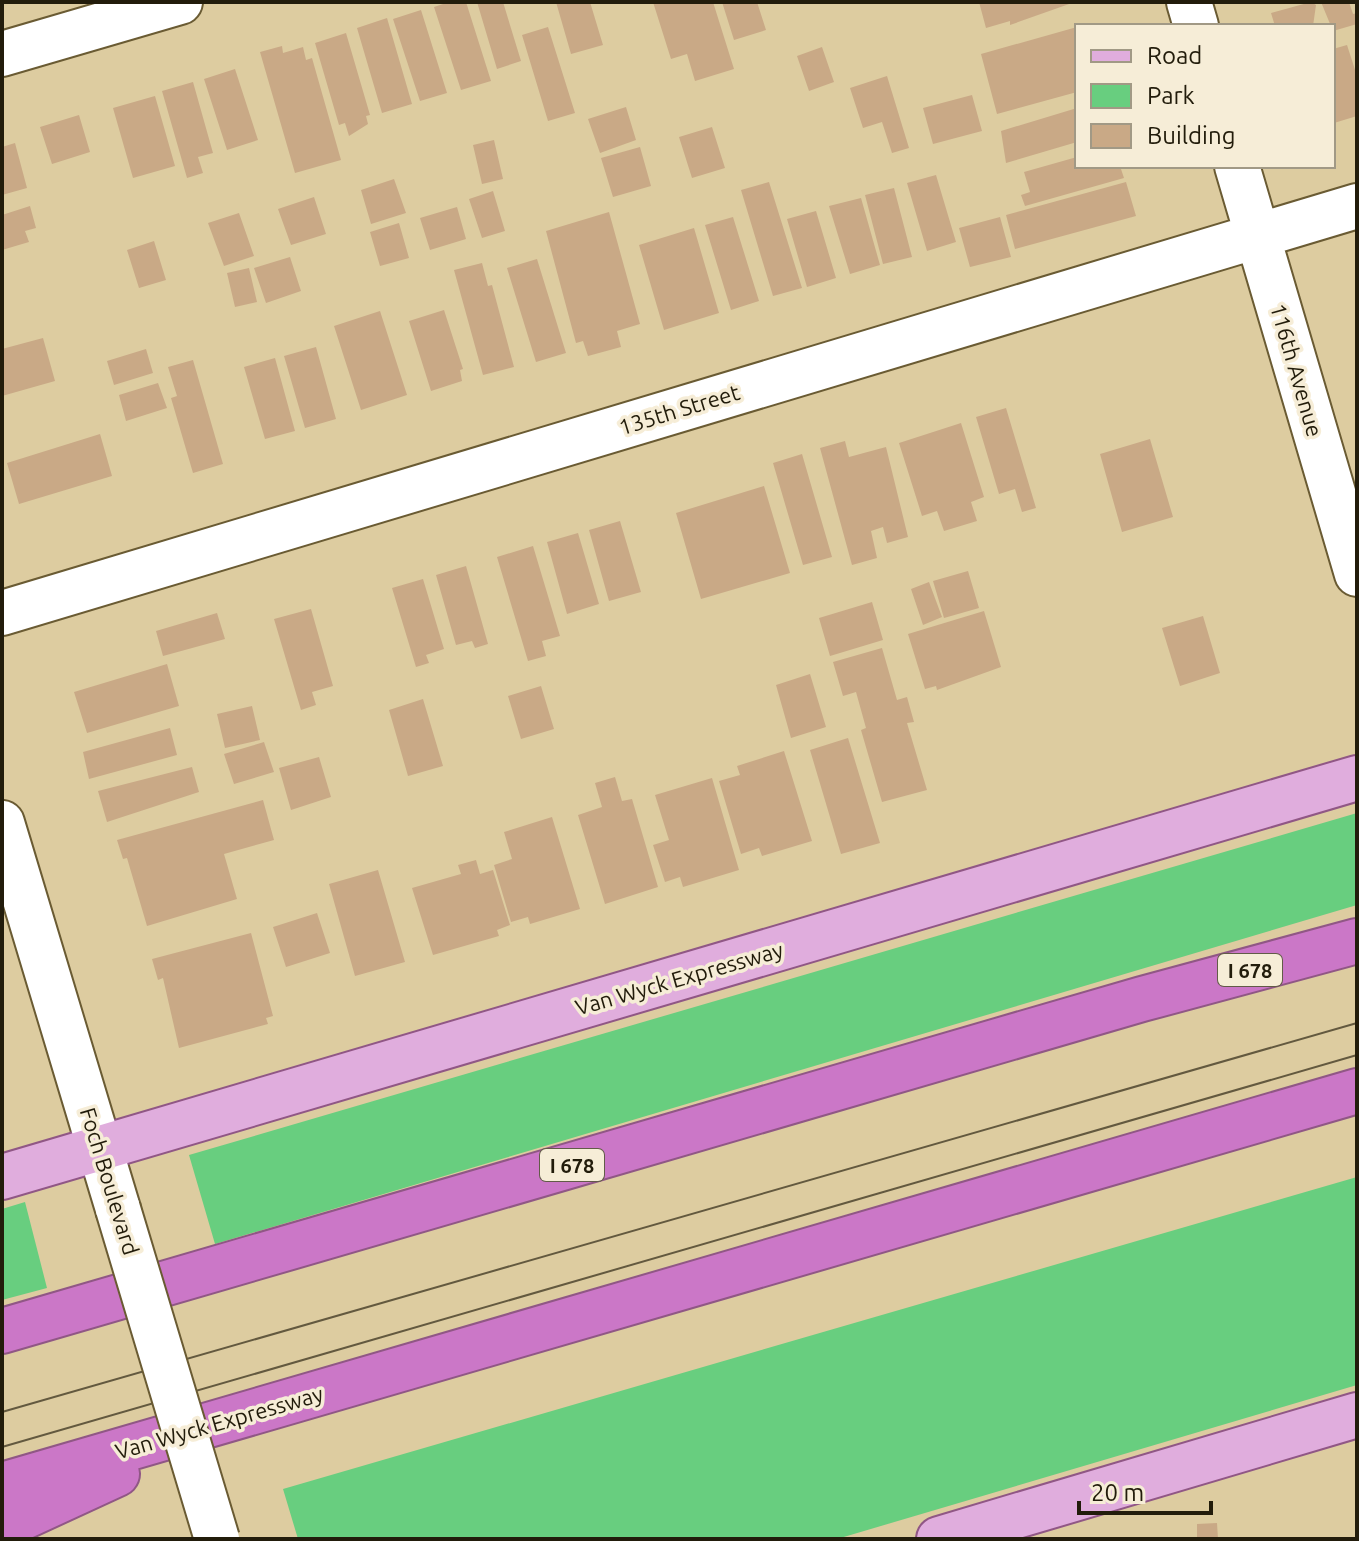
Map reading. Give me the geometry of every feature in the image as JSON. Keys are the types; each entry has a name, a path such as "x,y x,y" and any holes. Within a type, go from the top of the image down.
{"highway":[{"path":"1142,999 1357,922"},
{"name":"I 678","path":"2,1331 1142,999 1357,941"},
{"name":"Van Wyck Expressway","path":"2,1485 1357,1091"},
{"path":"2,1527 254,1412"}],"main road":[{"name":"Van Wyck Expressway","path":"2,1177 1357,778"},
{"path":"939,1539 1357,1415"}],"street":[{"path":"2,54 180,2"},
{"path":"1189,2 1195,24"},
{"name":"116th Avenue","path":"1238,168 1357,574"},
{"name":"135th Street","path":"2,613 1357,206"},
{"name":"Foch Boulevard","path":"2,823 217,1539"}],"green space":[{"path":"1357,813 1357,905 215,1244 189,1155"},
{"path":"1357,1177 1357,1385 837,1539 298,1539 283,1489"},
{"path":"25,1202 47,1288 2,1300 2,1209"}],"building":[{"path":"449,2 466,2 491,81 461,90 434,7"},
{"path":"477,2 503,2 521,61 497,69"},
{"path":"556,2 590,2 603,45 571,54"},
{"path":"653,2 713,2 734,69 695,81 687,54 671,59"},
{"path":"722,2 757,2 766,30 734,40"},
{"path":"979,2 1072,3 1010,25 1010,21 986,28"},
{"path":"1311,2 1316,5 1313,24 1274,24 1271,13"},
{"path":"1321,2 1349,2 1353,14 1357,13 1357,24 1335,30 1335,24 1330,24"},
{"path":"421,10 447,93 420,101 393,19"},
{"path":"387,18 412,104 382,113 357,28"},
{"path":"548,27 575,113 548,121 522,35"},
{"path":"1075,28 1075,93 997,114 981,54"},
{"path":"346,33 370,115 366,116 368,124 349,136 345,123 339,125 315,43"},
{"path":"1347,45 1357,76 1357,116 1335,123 1335,48"},
{"path":"282,46 283,53 303,47 306,60 312,58 341,160 295,173 260,52"},
{"path":"822,47 834,82 809,91 797,56"},
{"path":"235,69 258,140 227,150 204,79"},
{"path":"887,76 909,148 892,153 882,122 863,128 850,88"},
{"path":"193,82 213,153 198,157 203,173 187,178 162,91"},
{"path":"972,95 982,131 933,144 923,108"},
{"path":"155,96 175,166 133,178 113,108"},
{"path":"626,107 636,140 600,153 588,119"},
{"path":"1075,109 1075,143 1006,163 1001,131"},
{"path":"79,115 90,152 52,164 40,127"},
{"path":"712,127 725,168 692,178 679,137"},
{"path":"494,140 503,179 482,184 473,145"},
{"path":"15,143 27,188 2,195 2,147"},
{"path":"640,147 651,186 613,197 601,158"},
{"path":"1075,158 1075,168 1121,168 1124,178 1025,206 1021,195 1030,192 1024,172"},
{"path":"936,175 956,242 927,251 907,183"},
{"path":"394,179 406,213 371,224 361,190"},
{"path":"769,182 802,288 773,296 741,190"},
{"path":"1126,182 1136,216 1015,249 1006,215"},
{"path":"894,188 912,257 883,264 865,195"},
{"path":"493,191 505,231 482,238 469,199"},
{"path":"314,197 326,234 291,245 278,209"},
{"path":"861,198 880,265 850,274 829,206"},
{"path":"30,206 36,228 25,231 29,242 2,250 2,215"},
{"path":"457,207 466,239 430,250 420,218"},
{"path":"816,211 836,278 807,287 787,219"},
{"path":"609,212 640,324 617,331 621,347 588,356 583,341 576,343 546,231"},
{"path":"239,213 254,256 224,266 208,223"},
{"path":"733,217 759,301 731,310 705,225"},
{"path":"1000,217 1011,257 970,267 959,228"},
{"path":"399,223 409,258 380,266 370,232"},
{"path":"694,228 719,313 664,330 639,245"},
{"path":"154,241 166,280 139,288 127,250"},
{"path":"290,257 301,291 266,303 254,268"},
{"path":"537,259 566,353 536,362 507,268"},
{"path":"482,263 488,286 492,285 514,367 483,375 454,270"},
{"path":"249,268 257,302 235,307 227,273"},
{"path":"444,310 463,369 460,370 462,381 431,391 409,321"},
{"path":"380,311 407,395 361,410 334,326"},
{"path":"43,338 55,381 2,396 2,349"},
{"path":"316,347 336,419 305,428 284,356"},
{"path":"146,349 153,373 114,385 107,361"},
{"path":"275,358 295,431 265,439 244,367"},
{"path":"193,360 223,464 193,473 171,398 177,396 168,367"},
{"path":"158,383 167,408 126,421 119,395"},
{"path":"1006,408 1036,508 1022,512 1015,489 999,494 976,417"},
{"path":"961,423 984,497 971,502 977,521 944,531 937,511 922,516 899,443"},
{"path":"100,434 112,476 19,504 7,463"},
{"path":"1150,439 1173,517 1122,532 1100,454"},
{"path":"845,441 849,457 886,447 908,537 887,543 883,527 871,531 877,558 852,565 820,448"},
{"path":"802,454 832,557 803,565 773,463"},
{"path":"764,486 790,573 701,599 676,513"},
{"path":"620,521 641,592 609,601 589,530"},
{"path":"578,533 599,604 567,614 547,542"},
{"path":"533,546 560,636 542,641 546,656 528,661 497,557"},
{"path":"466,566 488,644 475,648 472,641 456,645 436,575"},
{"path":"968,571 979,608 944,618 933,581"},
{"path":"423,579 444,649 426,655 429,663 416,667 392,588"},
{"path":"929,582 942,617 923,625 911,589"},
{"path":"872,602 883,640 830,656 819,618"},
{"path":"311,609 333,686 312,692 316,705 301,710 274,619"},
{"path":"984,611 1001,667 937,690 936,686 925,689 908,634"},
{"path":"217,613 225,639 163,656 156,631"},
{"path":"1203,616 1220,673 1180,686 1162,628"},
{"path":"882,648 897,700 907,697 914,722 907,723 927,790 882,802 861,730 866,728 856,692 843,696 833,662"},
{"path":"167,664 179,706 87,733 74,692"},
{"path":"810,674 826,727 791,738 776,685"},
{"path":"541,686 554,729 521,739 508,696"},
{"path":"423,699 443,766 408,776 389,710"},
{"path":"252,706 260,740 225,748 217,714"},
{"path":"170,728 177,755 89,779 83,752"},
{"path":"848,738 880,843 841,854 810,750"},
{"path":"264,742 274,772 234,784 224,754"},
{"path":"784,751 812,841 762,856 759,848 741,854 719,781 740,775 737,766"},
{"path":"319,757 331,797 291,810 279,768"},
{"path":"192,767 199,792 107,822 98,791"},
{"path":"615,777 622,801 632,799 658,887 605,904 578,815 602,807 595,783"},
{"path":"712,778 739,870 683,887 680,877 665,882 653,845 669,840 655,795"},
{"path":"263,800 274,840 224,854 237,899 147,926 127,858 123,859 117,840"},
{"path":"552,817 580,909 530,924 528,917 511,922 494,865 512,859 504,832"},
{"path":"476,860 480,874 493,870 510,925 497,930 499,936 433,955 412,888 461,874 458,865"},
{"path":"378,870 405,962 355,976 329,884"},
{"path":"317,913 330,953 286,967 273,927"},
{"path":"251,933 273,1016 266,1018 268,1024 179,1048 163,978 158,980 152,959"},
{"path":"1217,1523 1218,1539 1197,1539 1197,1524"}],"tram line":[{"path":"2,1412 1357,1023"},
{"path":"2,1447 1357,1055"}]}
